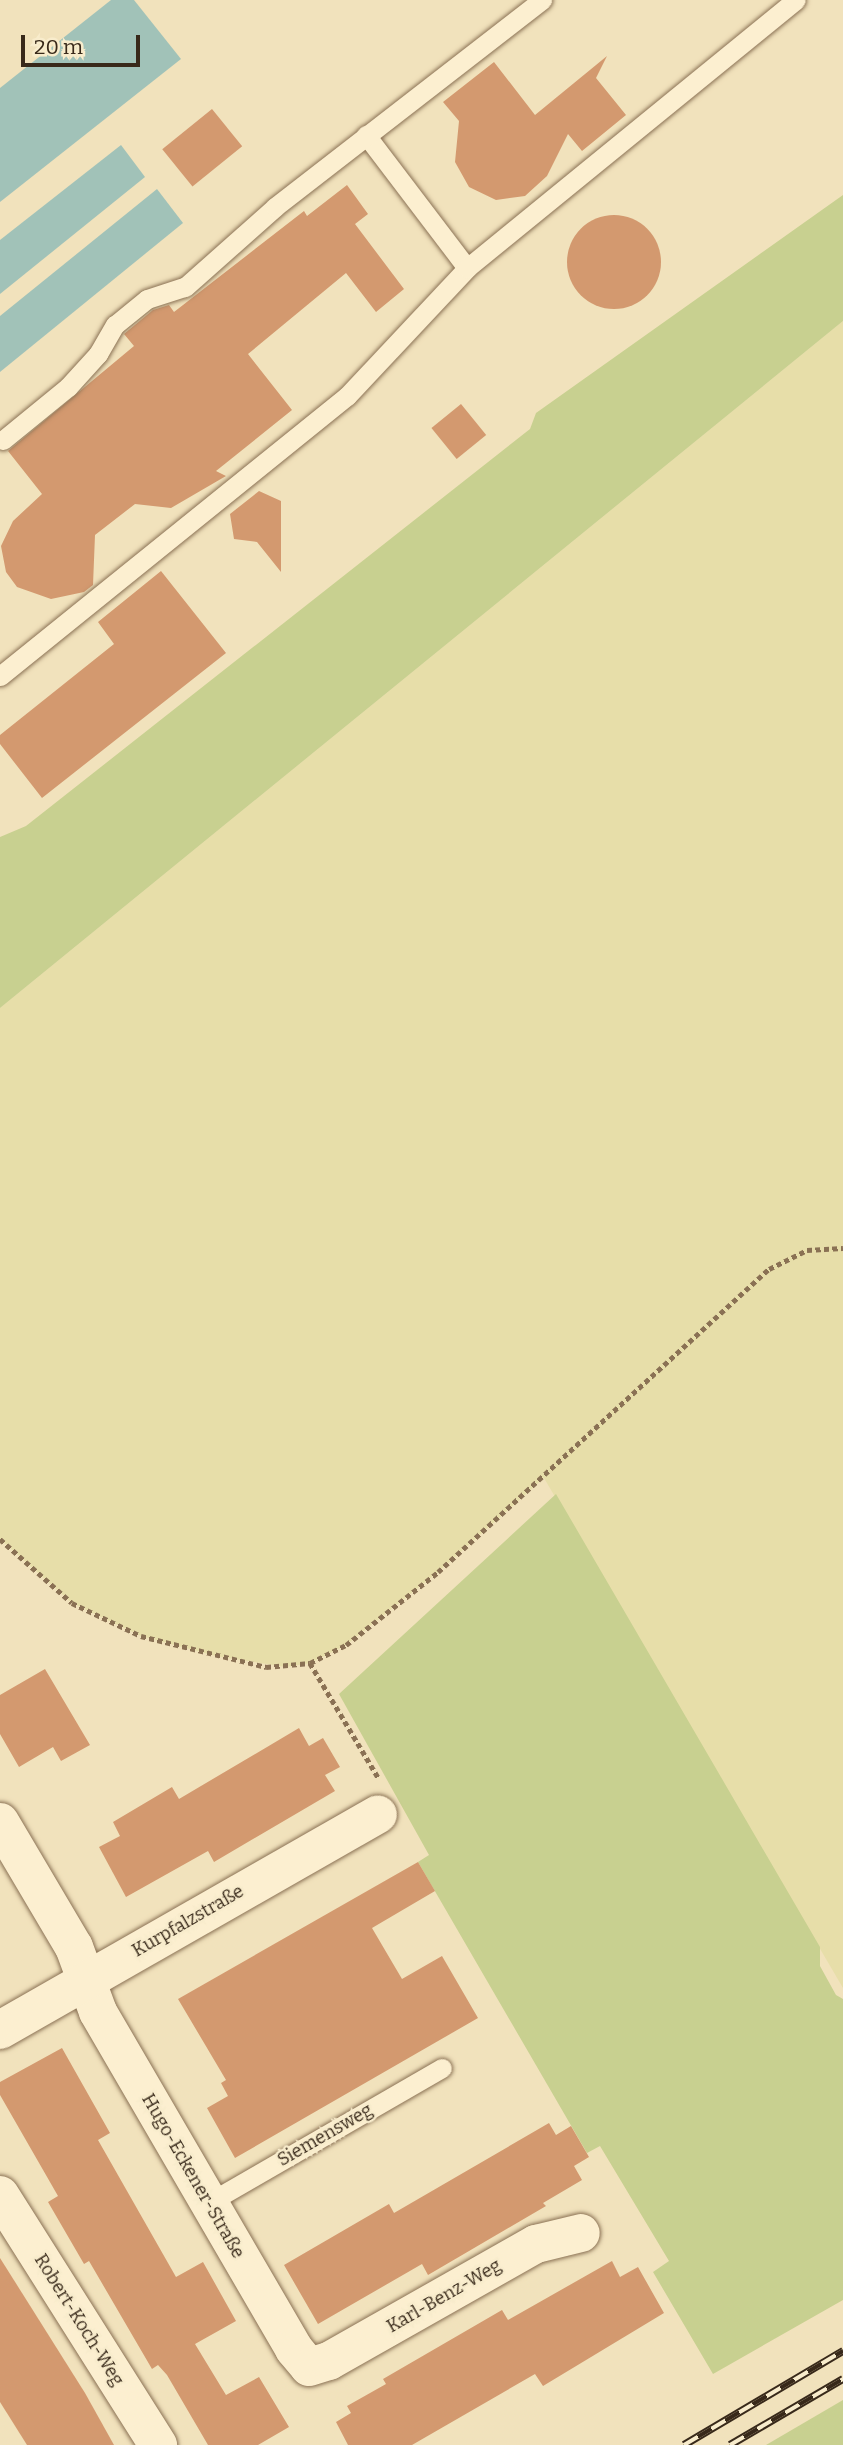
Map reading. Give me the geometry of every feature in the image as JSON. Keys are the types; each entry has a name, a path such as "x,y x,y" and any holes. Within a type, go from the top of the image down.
{"street":[{"name":"Kurpfalzstraße","path":"0,2030 86,1980 379,1797"},
{"name":"Hugo-Eckener-Straße","path":"0,1822 74,1947 99,2012 294,2349 309,2367"},
{"name":"Robert-Koch-Weg","path":"0,2195 158,2445"},
{"name":"Karl-Benz-Weg","path":"309,2367 329,2361 536,2244 581,2233"}],"lane":[{"path":"3,440 68,387 98,354 115,325 147,299 185,287 275,206 542,0"},
{"path":"0,676 347,396 467,268 796,0"},
{"path":"366,135 467,268"},
{"name":"Siemensweg","path":"208,2203 442,2068"}],"path":[{"path":"0,1539 72,1603 141,1636 266,1667 310,1663 346,1644 438,1572 769,1269 807,1250 843,1248"},
{"path":"310,1663 379,1797"}],"shaded area":[{"path":"843,321 843,1988 544,1478 438,1572 346,1645 310,1663 286,1667 216,1656 141,1636 72,1603 0,1539 0,1008"}],"green space":[{"path":"843,195 843,321 0,1008 0,837 26,826 530,429 536,413"},
{"path":"556,1494 820,1947 820,1966 836,1995 843,1999 843,2300 713,2374 653,2272 669,2261 600,2146 587,2153 418,1862 429,1855 339,1694"},
{"path":"843,2400 843,2445 766,2445"}],"water":[{"path":"111,0 134,0 181,59 0,202 0,88"},
{"path":"121,145 145,177 0,294 0,240"},
{"path":"157,189 183,223 0,372 0,316"}],"building":[{"path":"607,56 596,78 626,115 582,151 568,134 547,176 525,196 496,200 469,187 455,162 459,121 443,102 494,62 535,115"},
{"path":"212,109 242,146 192,187 162,149"},
{"path":"347,185 368,214 355,224 404,289 376,312 346,273 248,354 292,410 216,471 226,476 171,508 135,504 95,535 93,585 84,592 51,599 17,587 6,572 1,546 13,521 42,494 8,451 134,346 124,334 153,310 169,305 174,312 304,211 307,216"},
{"path":"614,215 632,219 647,229 657,244 661,262 657,280 647,295 632,305 614,309 596,305 581,295 571,280 567,262 571,244 581,229 596,219"},
{"path":"461,404 486,435 457,459 431,428"},
{"path":"259,491 281,501 281,572 257,542 234,539 230,514"},
{"path":"161,571 226,653 42,798 0,744 0,735 114,644 98,622"},
{"path":"45,1669 90,1745 61,1761 53,1747 19,1767 0,1734 0,1695"},
{"path":"299,1728 309,1746 323,1738 340,1767 325,1775 335,1791 214,1862 208,1851 126,1897 99,1847 120,1836 113,1822 172,1787 179,1799"},
{"path":"418,1862 435,1891 372,1928 402,1979 442,1956 478,2018 235,2158 207,2108 228,2096 221,2083 226,2080 178,1999"},
{"path":"62,2048 110,2133 98,2140 176,2277 203,2262 236,2321 195,2344 226,2395 259,2377 289,2427 258,2445 208,2445 167,2375 158,2365 152,2369 89,2261 84,2264 48,2202 58,2196 0,2095 0,2082"},
{"path":"549,2123 556,2135 571,2126 589,2157 574,2166 582,2180 543,2203 546,2206 428,2275 422,2264 318,2324 284,2265 389,2204 394,2213"},
{"path":"0,2258 85,2393 114,2445 27,2445 0,2402"},
{"path":"612,2261 620,2277 638,2267 664,2313 543,2386 535,2374 412,2445 348,2445 336,2422 351,2413 347,2406 386,2384 383,2379 502,2310 508,2320"}],"railway":[{"path":"684,2445 843,2351"},
{"path":"730,2445 843,2379"}]}
